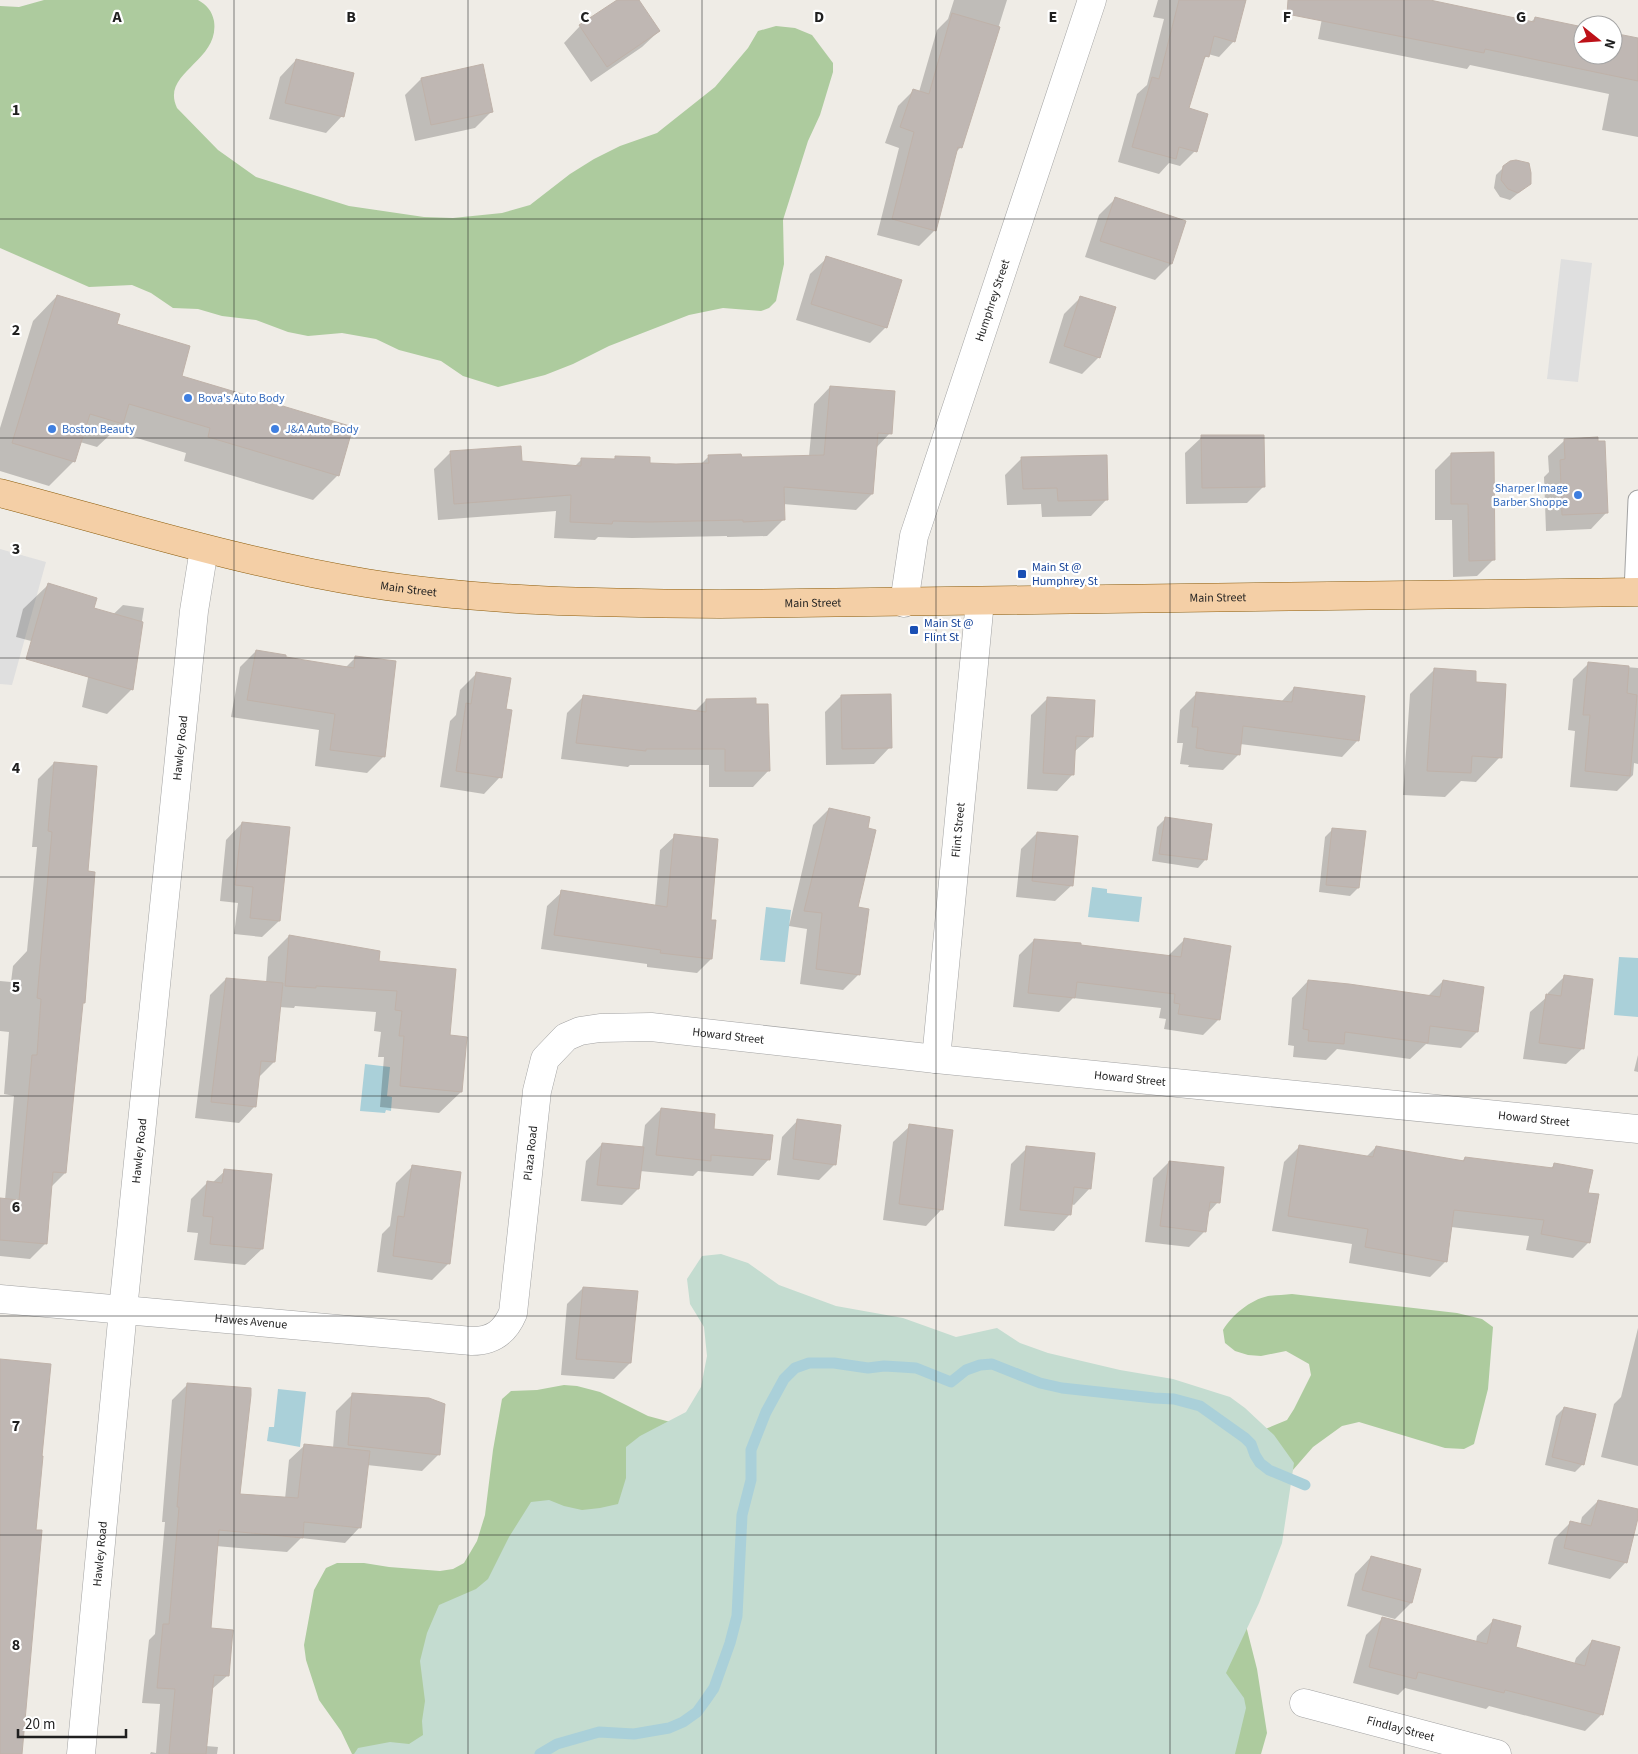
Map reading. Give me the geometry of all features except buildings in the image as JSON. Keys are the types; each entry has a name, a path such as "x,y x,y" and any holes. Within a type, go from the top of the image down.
{"main road":[{"name":"Main Street","path":"0,493 204,549 328,576 418,590 522,600 580,603 904,603 1636,592"}],"street":[{"name":"Humphrey Street","path":"904,603 914,536 1092,0"},
{"name":"Hawley Road","path":"81,1754 123,1310 194,611 204,549"},
{"name":"Flint Street","path":"936,1059 980,601"},
{"name":"Howard Street","path":"622,1027 651,1027 936,1059 1638,1129"},
{"name":"Plaza Road","path":"500,1333 510,1321 515,1303 537,1091 545,1060 555,1047 566,1038 580,1031 622,1027"},
{"name":"Hawes Avenue","path":"0,1300 472,1341 491,1339 500,1333"},
{"name":"Findlay Street","path":"1304,1703 1496,1754"}],"lane":[{"path":"1636,592 1638,500"}],"green space":[{"path":"44,0 198,0 212,14 214,21 213,35 208,47 176,85 174,96 177,108 218,150 256,177 349,206 424,217 453,218 502,213 530,205 570,174 594,159 620,146 657,133 715,87 748,48 758,31 776,26 795,28 812,35 833,63 833,72 820,115 808,141 783,220 784,264 776,301 769,308 761,311 723,308 689,315 609,346 573,364 545,375 498,387 463,376 441,361 399,350 376,339 342,333 308,336 288,332 256,320 222,316 198,309 173,308 151,293 132,285 89,287 0,248 0,6 19,7"},
{"path":"721,1254 748,1263 779,1285 836,1306 903,1318 956,1337 997,1328 1020,1343 1048,1353 1120,1370 1173,1379 1230,1397 1274,1435 1294,1463 1282,1543 1259,1603 1226,1673 1244,1698 1246,1708 1235,1754 354,1754 358,1748 390,1742 409,1744 423,1735 422,1721 425,1701 420,1661 427,1633 439,1605 476,1589 488,1579 509,1537 531,1502 549,1500 582,1510 618,1504 626,1478 626,1447 640,1436 686,1412 701,1387 707,1356 704,1327 690,1304 687,1279 702,1256"},
{"path":"1292,1294 1457,1313 1482,1319 1493,1327 1488,1389 1474,1444 1464,1449 1445,1448 1359,1422 1342,1426 1313,1447 1272,1494 1241,1606 1257,1669 1267,1733 1261,1754 352,1754 341,1731 319,1700 306,1660 304,1645 314,1590 326,1568 337,1563 364,1563 440,1571 453,1569 464,1563 477,1541 485,1515 493,1450 502,1399 511,1391 537,1390 564,1385 577,1386 600,1392 648,1416 674,1423 1263,1430 1287,1420 1311,1375 1309,1364 1286,1351 1261,1356 1235,1351 1225,1343 1223,1330 1236,1314 1255,1301 1268,1296"}],"shaded area":[{"path":"1561,259 1592,263 1578,382 1547,379"},
{"path":"0,549 46,562 12,685 0,684"}],"water":[{"path":"1092,887 1107,889 1107,893 1142,897 1139,922 1088,917"},
{"path":"766,907 791,910 785,962 760,960"},
{"path":"1619,957 1638,958 1638,1017 1614,1015"},
{"path":"365,1064 390,1067 387,1096 392,1097 391,1111 386,1110 385,1113 360,1111"},
{"path":"278,1389 306,1392 300,1447 267,1441 269,1427 274,1427"}],"waterway":[{"path":"540,1754 557,1744 599,1732 634,1734 669,1728 683,1722 697,1712 714,1688 730,1643 737,1616 742,1515 751,1480 751,1450 766,1412 784,1379 795,1368 809,1363 834,1363 868,1368 884,1366 916,1368 951,1382 966,1370 980,1365 992,1364 1040,1383 1062,1388 1174,1399 1200,1406 1245,1438 1251,1444 1260,1463 1269,1470 1305,1485"}],"place":[{"name":"Bova's Auto Body","path":"188,398"},
{"name":"Boston Beauty","path":"52,429"},
{"name":"J&A Auto Body","path":"275,429"},
{"name":"Sharper Image Barber Shoppe","path":"1578,495"},
{"name":"Main St @ Humphrey St","path":"1022,574"},
{"name":"Main St @ Flint St","path":"914,630"}]}
